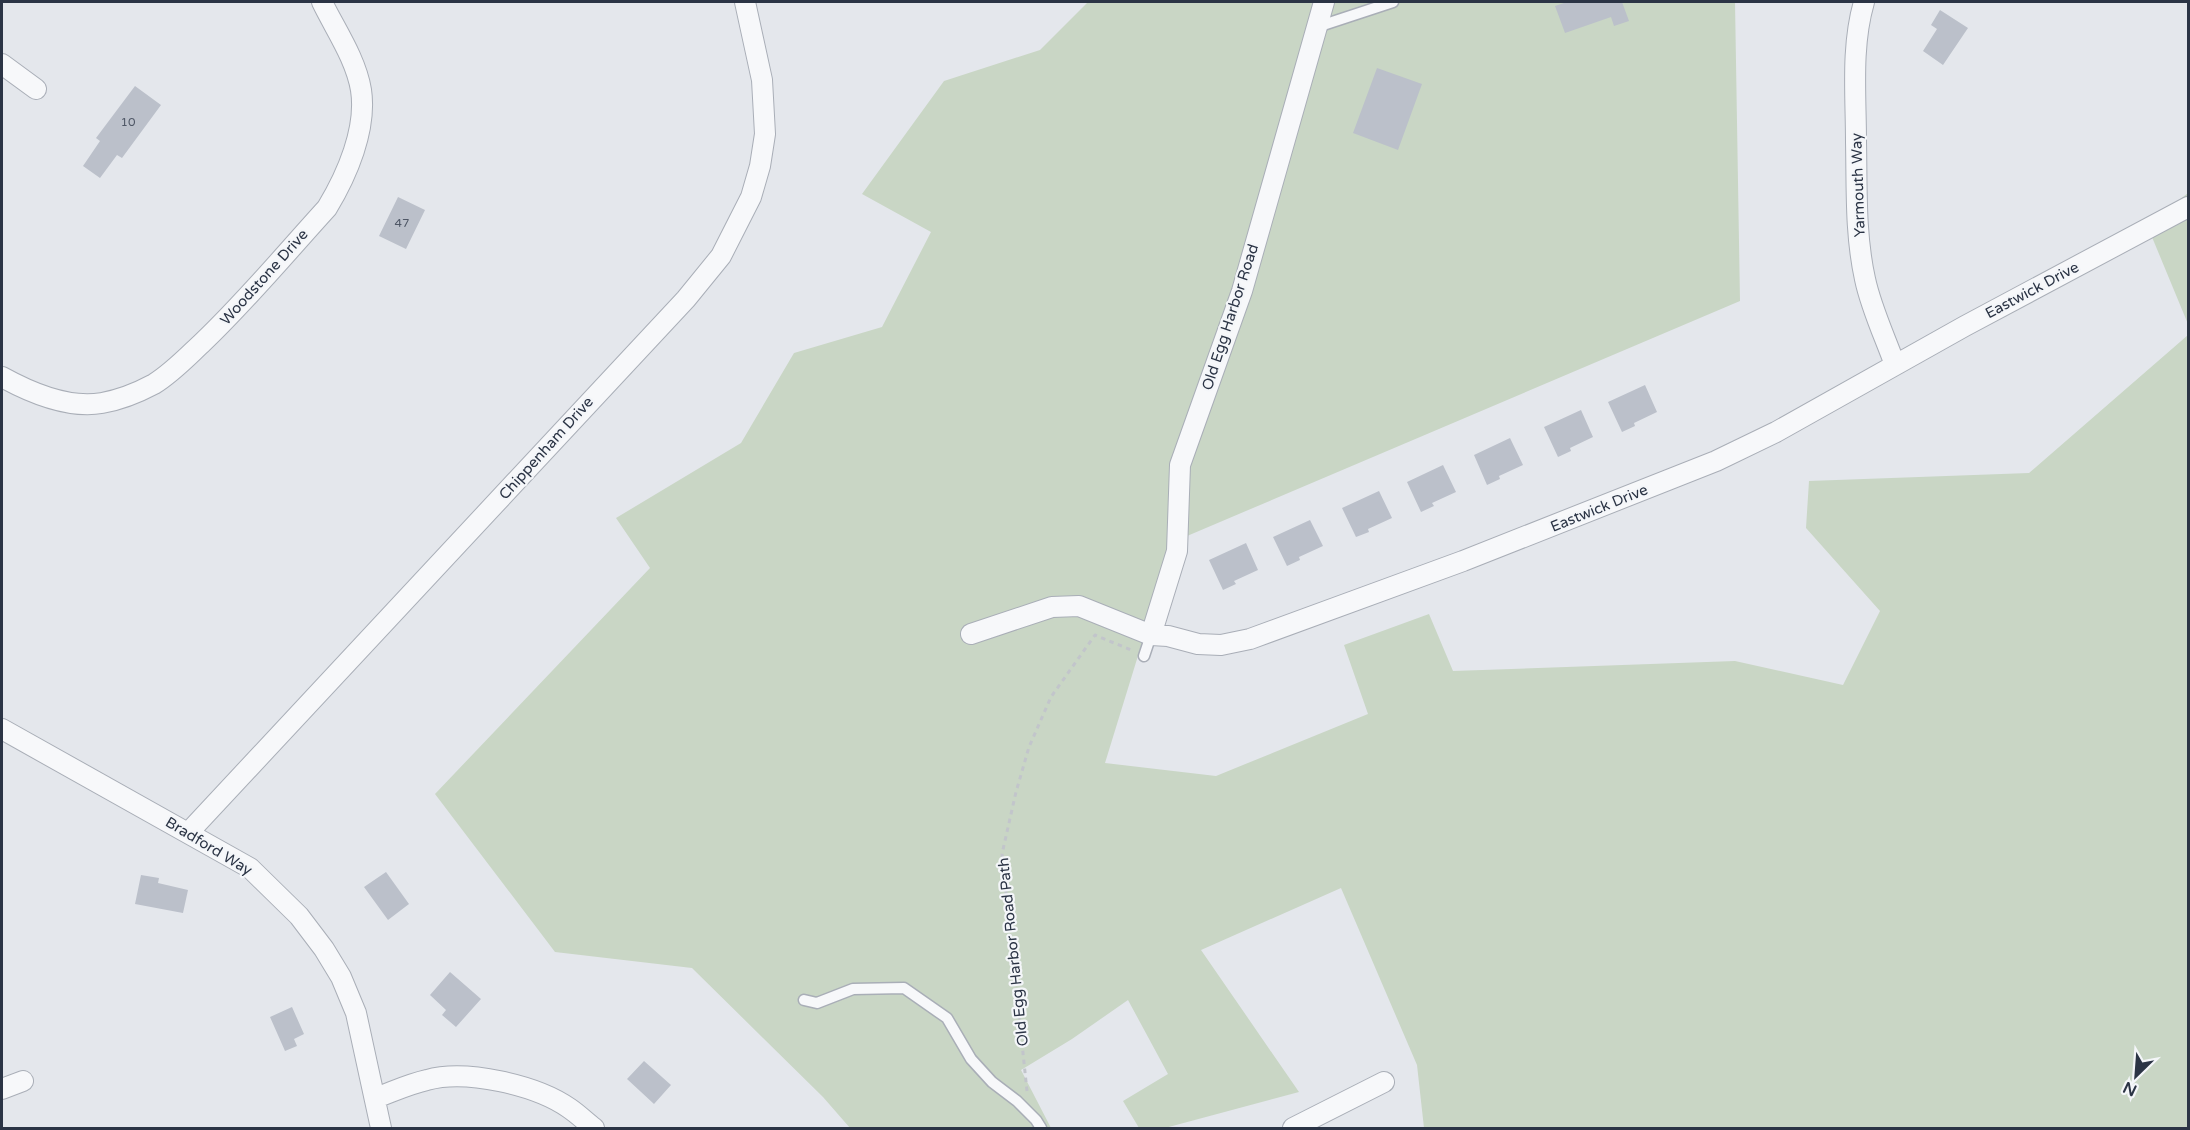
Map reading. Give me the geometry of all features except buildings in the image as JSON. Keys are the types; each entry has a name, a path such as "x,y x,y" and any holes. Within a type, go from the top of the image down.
{"street":[{"name":"Woodstone Drive","path":"2,377 29,392 79,404 102,403 153,384 175,368 232,314 327,208 338,189 357,140 362,114 361,89 352,63 322,2"},
{"name":"Chippenham Drive","path":"189,832 686,299 721,256 751,197 760,166 765,134 762,80 745,2"},
{"name":"Old Egg Harbor Road","path":"1150,635 1177,551 1180,465 1242,291 1324,2"},
{"name":"Yarmouth Way","path":"1864,2 1858,22 1855,69 1857,211 1865,281 1895,365"},
{"path":"2,64 36,89"},
{"name":"Eastwick Drive","path":"971,634 1052,607 1079,606 1150,635 1168,636 1198,644 1221,645 1250,639 1463,561 1716,461 1776,432 2188,207"},
{"name":"Bradford Way","path":"2,729 250,867 299,916 342,977 356,1013 381,1128"},
{"path":"375,1098 429,1079 469,1076 500,1081 535,1091 568,1107 594,1128"},
{"path":"2,1089 23,1082"},
{"path":"1293,1128 1384,1082"}],"lane":[{"path":"1317,27 1393,2"},
{"path":"1144,656 1150,635"},
{"path":"804,1000 817,1003 853,989 904,988 947,1018 971,1059 992,1082 1029,1113 1041,1128"}],"path":[{"name":"Old Egg Harbor Road Path","path":"1029,1113 1002,854 1016,792 1029,747 1051,697 1095,635 1144,656"}],"green space":[{"path":"1088,2 1735,2 1740,301 1173,542 1105,763 1216,776 1368,714 1344,645 1429,614 1453,671 1735,661 1843,685 1880,611 1806,528 1809,481 2029,473 2188,335 2188,1128 1424,1128 1417,1065 1341,888 1201,950 1299,1092 1165,1128 1139,1128 1123,1101 1168,1074 1128,1000 1072,1039 1021,1070 1051,1128 850,1128 823,1097 692,968 555,952 435,794 650,568 616,518 741,443 794,353 882,327 931,232 862,194 944,81 1040,50"},
{"path":"2188,193 2188,324 2147,225"}]}
